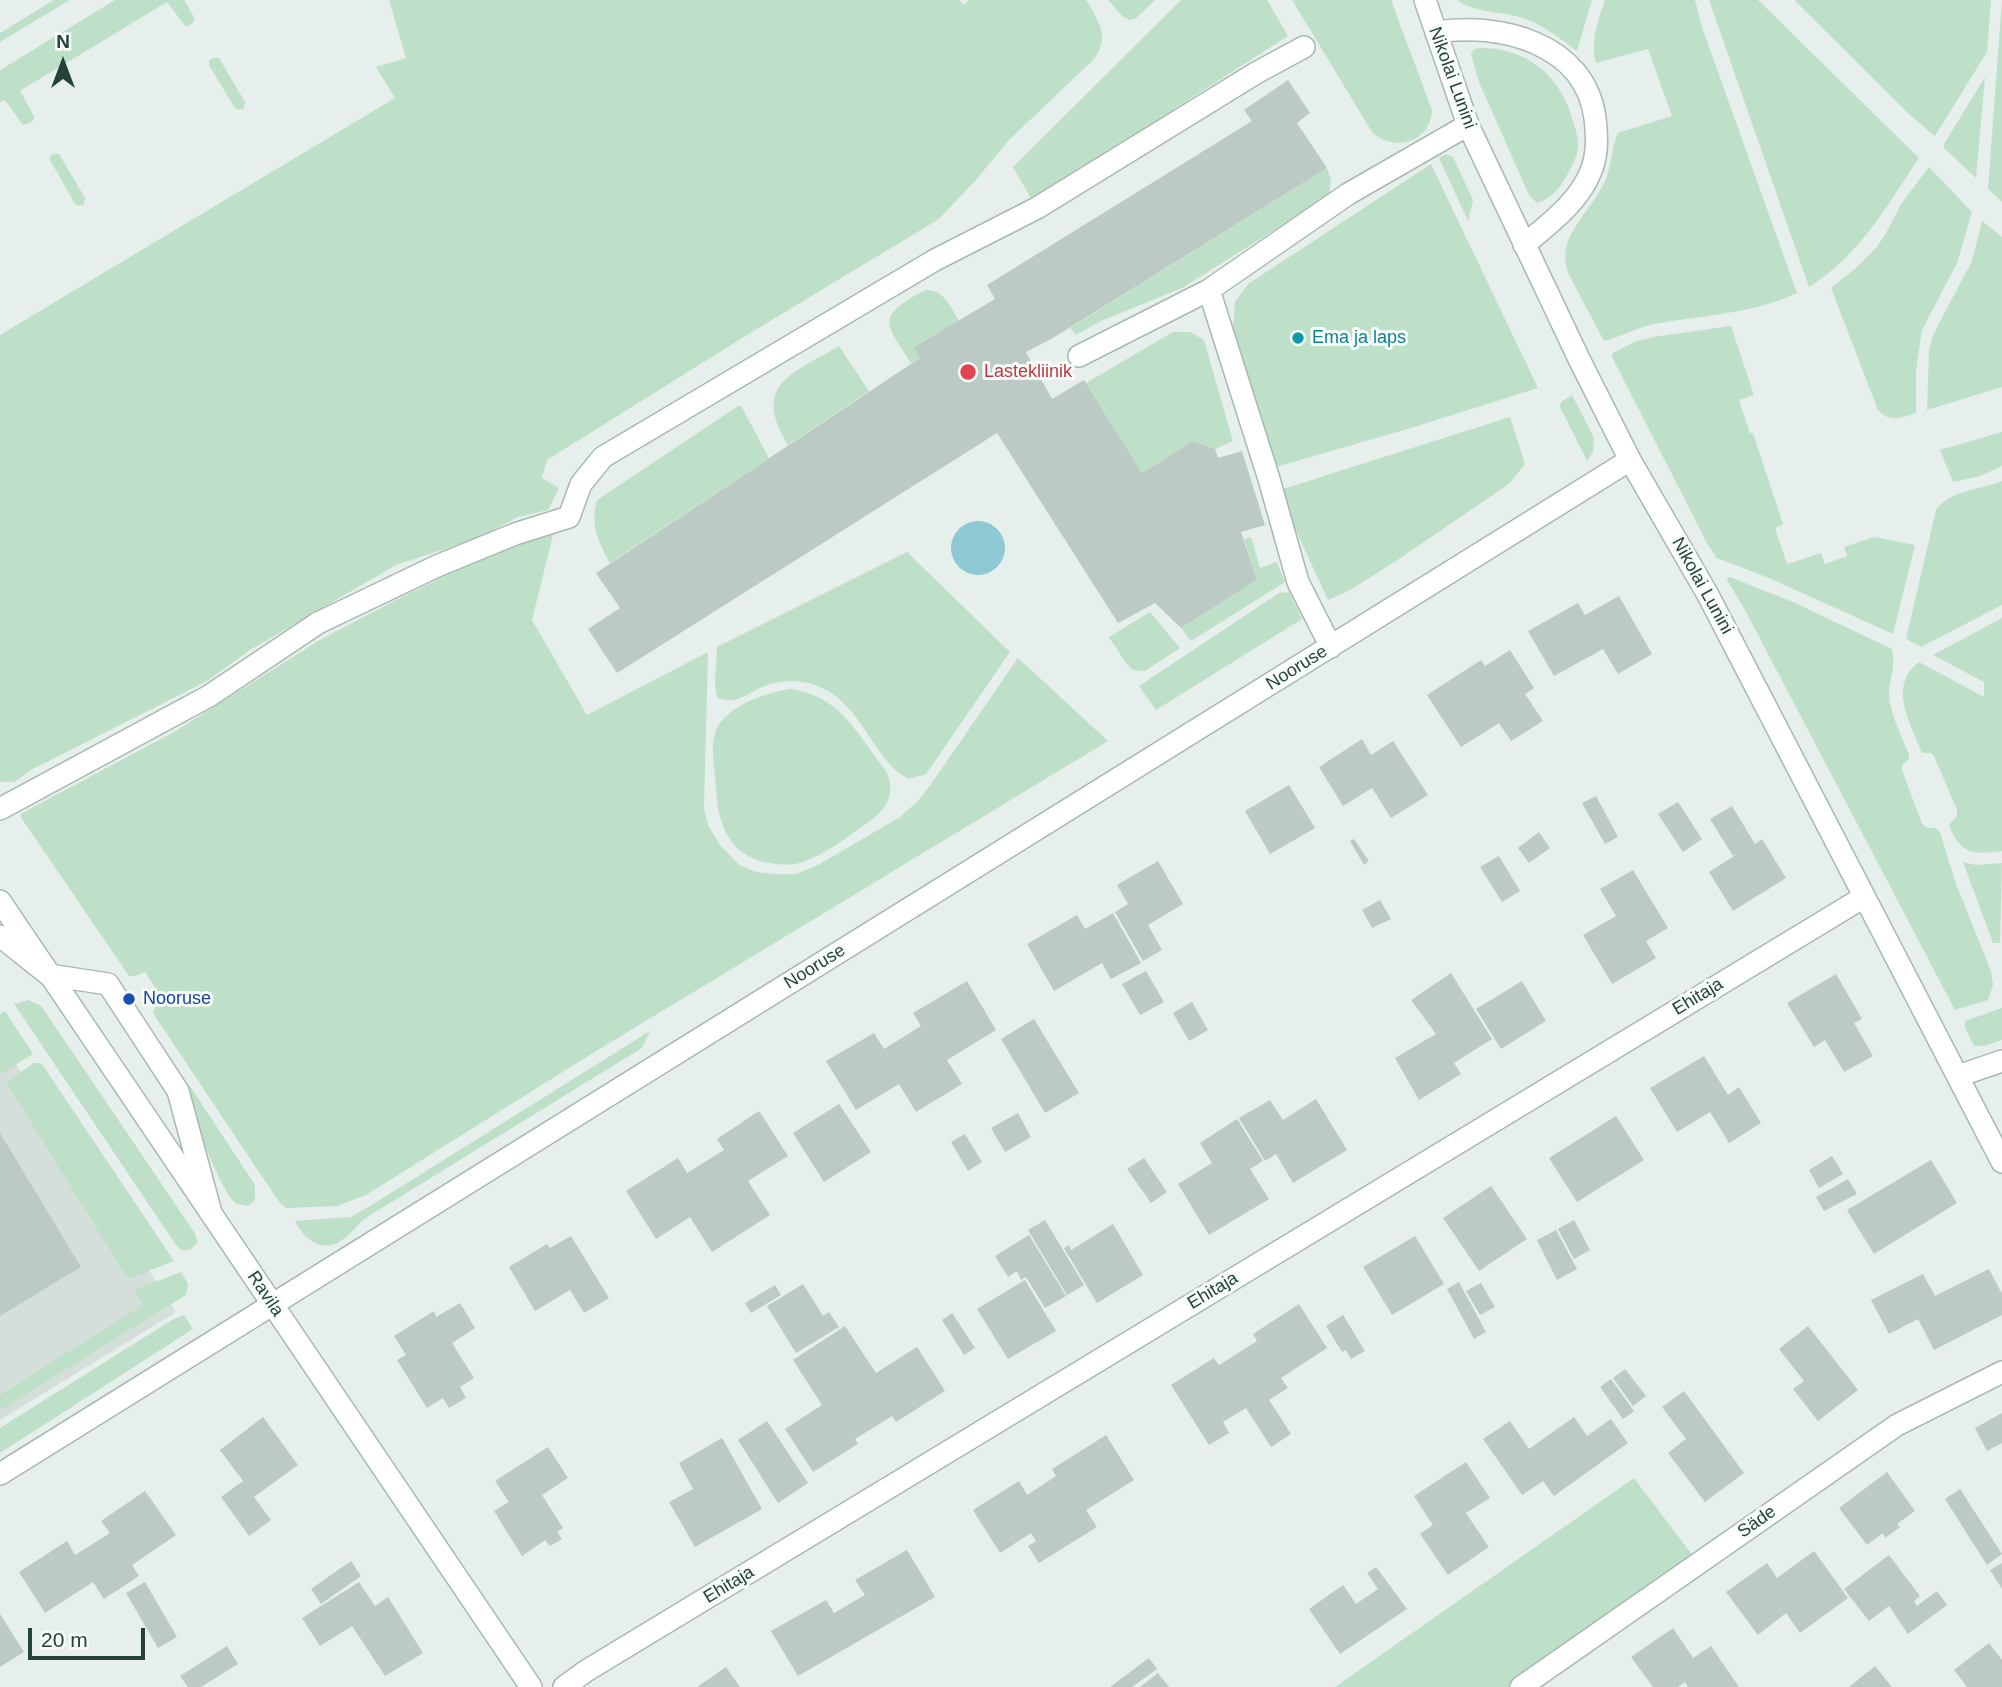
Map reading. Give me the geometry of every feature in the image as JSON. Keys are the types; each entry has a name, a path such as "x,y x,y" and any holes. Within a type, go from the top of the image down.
{"street":[{"name":"Nikolai Lunini","path":"1425,0 1468,125 1630,460 1708,595 2002,1162"},
{"path":"1436,32 1484,29 1522,37 1557,56 1586,87 1594,107 1597,141 1591,171 1582,188 1560,214 1524,245"},
{"path":"0,809 209,696 318,623 437,566 515,534 569,517 581,484 603,457 935,260 1037,208 1256,73 1304,47"},
{"path":"1079,356 1209,290 1348,194 1468,125"},
{"path":"1209,290 1269,479 1298,582 1331,647"},
{"name":"Nooruse","path":"0,1474 1630,460"},
{"name":"Ehitaja","path":"564,1687 586,1671 1864,897"},
{"name":"Ravila","path":"0,901 531,1687"},
{"path":"0,936 49,975 108,984 178,1091 212,1215"},
{"path":"1958,1076 2002,1061"},
{"name":"Säde","path":"1521,1687 1897,1425 2002,1372"}],"shaded area":[{"path":"0,1040 176,1312 0,1420"}],"green space":[{"path":"54,0 70,0 0,42 0,33"},
{"path":"115,0 184,0 194,22 186,27 167,2 20,91 35,118 23,125 5,100 0,102 0,70"},
{"path":"389,0 960,0 963,5 970,0 1086,0 1099,22 1102,37 1093,60 1008,141 939,219 547,460 542,478 559,488 548,510 518,517 476,539 396,565 250,650 207,681 33,769 14,782 0,782 0,335 395,98 376,67 406,58"},
{"path":"1108,0 1155,0 1136,18 1130,20 1123,17"},
{"path":"1181,0 1267,0 1288,36 1032,200 1013,167"},
{"path":"1292,0 1391,0 1432,110 1430,121 1418,137 1400,143 1391,142 1372,132"},
{"path":"1457,0 1592,0 1577,51 1550,31 1528,20 1479,10"},
{"path":"1605,0 1695,0 1702,27 1797,293 1747,309 1653,324 1604,341 1569,275 1566,248 1576,225 1605,181 1618,133 1672,116 1648,49 1596,63 1594,39"},
{"path":"1709,0 1758,0 1919,158 1858,245 1809,287"},
{"path":"1794,0 1991,0 1987,52 1935,136 1912,117"},
{"path":"2002,0 2002,202 1988,189"},
{"path":"1474,49 1513,53 1539,67 1559,89 1572,118 1577,137 1577,153 1562,183 1553,194 1541,202 1537,203 1529,195 1479,82 1471,54"},
{"path":"219,58 245,102 244,108 235,108 209,65 209,60"},
{"path":"1985,77 1976,178 1944,148 1944,144"},
{"path":"59,154 85,198 84,204 75,204 50,160 50,156"},
{"path":"1446,154 1453,157 1473,200 1468,221 1439,158"},
{"path":"1431,164 1538,388 1276,467 1233,331 1235,302 1248,284"},
{"path":"1929,167 1972,212 1957,263 1922,330 1916,371 1916,413 1891,418 1878,410 1831,288 1876,248 1901,204"},
{"path":"1327,168 1331,180 1329,196 1182,288 1101,321 1076,335 1070,328"},
{"path":"1982,221 2002,237 2002,387 1927,410 1929,351 1933,335 1972,261"},
{"path":"925,290 942,296 959,321 915,346 920,358 911,363 895,338 890,321 898,307"},
{"path":"1731,326 1754,395 1739,400 1750,433 1753,433 1783,524 1775,528 1787,564 1821,553 1825,564 1847,556 1844,547 1874,537 1915,545 1893,634 1769,578 1717,558 1612,357 1613,353 1637,341"},
{"path":"1173,332 1190,332 1204,340 1233,441 1215,449 1193,441 1142,473 1086,383"},
{"path":"839,346 869,391 788,445 778,424 774,408 775,394 792,374"},
{"path":"1572,395 1594,438 1593,452 1587,461 1560,407 1561,402"},
{"path":"741,406 769,458 610,563 596,533 594,517 597,500"},
{"path":"1510,417 1525,464 1509,484 1393,563 1350,590 1328,600 1293,524 1283,489"},
{"path":"2002,432 2002,466 1980,476 1953,482 1940,450"},
{"path":"2002,481 2002,605 1921,647 1906,639 1936,510 1957,494"},
{"path":"553,535 532,620 587,715 708,652 704,808 708,825 720,845 739,865 756,872 796,874 818,865 900,817 919,800 931,784 1018,658 1108,741 593,1053 366,1195 337,1206 286,1208 280,1203 153,1013 155,1007 164,1001 145,972 129,976 20,816 174,732 318,641 471,563 523,543"},
{"path":"1251,537 1260,568 1277,562 1285,582 1191,641 1181,628 1257,580 1244,539"},
{"path":"907,552 1010,652 926,774 909,779 896,770 844,704 815,685 797,681 779,682 737,699 724,700 717,697 717,647"},
{"path":"1730,577 1793,602 1892,649 1890,700 1893,716 1909,755 1909,759 1902,765 1902,770 1922,824 1940,832 1956,884 1991,971 1993,985 1988,1000 1955,1010 1726,578"},
{"path":"1289,592 1302,619 1156,710 1139,686 1279,593"},
{"path":"1150,612 1180,648 1145,671 1133,670 1109,637"},
{"path":"2002,618 2002,851 1983,853 1963,847 1953,835 1949,825 1957,816 1957,810 1934,756 1931,753 1922,753 1904,705 1903,693 1909,672 1919,662 1984,697 1984,682 1933,655"},
{"path":"791,689 823,700 846,719 886,771 890,794 880,813 836,845 800,863 784,865 749,856 738,849 730,839 724,828 717,801 713,749 717,728 739,706 771,693"},
{"path":"1963,862 1976,865 2002,863 2000,943 1993,943"},
{"path":"28,1000 40,1005 44,1010 194,1232 198,1242 190,1250 181,1250 176,1245 14,1004"},
{"path":"2002,1008 2002,1040 1974,1046 1965,1021"},
{"path":"5,1011 33,1054 0,1074 0,1014"},
{"path":"650,1031 642,1048 364,1219 339,1242 325,1246 313,1242 295,1221 351,1217"},
{"path":"34,1063 41,1063 44,1067 174,1261 128,1279 8,1085 7,1082"},
{"path":"180,1078 190,1086 255,1185 255,1200 248,1206 237,1204 222,1183"},
{"path":"181,1272 188,1284 186,1295 0,1410 0,1395 143,1305 134,1290"},
{"path":"184,1315 193,1329 0,1453 0,1428"},
{"path":"1634,1478 1696,1560 1511,1687 1335,1687"}],"water":[{"path":"978,521 997,529 1005,548 997,567 978,575 959,567 951,548 959,529"}],"building":[{"name":"Lastekliinik","path":"1288,80 1310,113 1297,123 1327,168 1053,338 1026,352 1052,399 1084,380 1142,473 1193,441 1215,449 1218,458 1242,451 1265,525 1241,532 1257,580 1181,628 1155,603 1118,623 997,433 617,673 588,629 620,608 596,573 920,358 914,347 995,299 987,285 1252,121 1244,110"},
{"path":"1619,596 1652,654 1618,674 1603,649 1554,676 1528,631 1578,603 1585,615"},
{"path":"1510,650 1534,688 1525,694 1543,721 1511,741 1499,723 1461,747 1427,695 1481,660 1485,666"},
{"path":"1362,739 1371,755 1393,741 1428,795 1391,818 1372,788 1343,806 1319,767"},
{"path":"1289,785 1315,828 1270,854 1245,811"},
{"path":"1596,796 1618,837 1605,844 1582,803"},
{"path":"1678,802 1702,839 1683,852 1658,814"},
{"path":"1732,806 1755,844 1762,839 1786,878 1733,911 1709,872 1739,853 1733,856 1710,819"},
{"path":"1539,832 1550,848 1529,863 1518,848"},
{"path":"1354,839 1369,861 1364,865 1350,841"},
{"path":"1499,856 1520,891 1502,902 1480,867"},
{"path":"1158,861 1183,904 1148,925 1162,950 1143,961 1115,912 1128,904 1117,885"},
{"path":"1633,870 1668,928 1646,941 1656,958 1612,984 1583,935 1616,916 1600,889"},
{"path":"1380,900 1391,919 1372,928 1362,910"},
{"path":"1113,913 1141,963 1111,979 1102,963 1054,991 1027,944 1077,915 1085,929"},
{"path":"1146,971 1164,1002 1140,1015 1122,984"},
{"path":"1451,973 1492,1039 1454,1063 1461,1074 1419,1100 1395,1058 1436,1034 1411,1000"},
{"path":"1836,974 1862,1019 1854,1023 1873,1056 1844,1072 1825,1040 1814,1047 1787,1003"},
{"path":"967,981 996,1030 947,1060 962,1084 916,1112 899,1084 856,1110 826,1061 874,1033 884,1049 921,1026 913,1013"},
{"path":"1522,981 1546,1021 1501,1049 1476,1009"},
{"path":"1192,1002 1208,1030 1189,1041 1173,1013"},
{"path":"1034,1019 1079,1093 1045,1113 1001,1039"},
{"path":"1704,1056 1728,1095 1739,1087 1761,1123 1729,1143 1710,1112 1677,1132 1650,1088"},
{"path":"1316,1099 1347,1150 1293,1183 1276,1154 1265,1161 1239,1118 1270,1100 1283,1120"},
{"path":"839,1104 871,1152 824,1182 793,1133"},
{"path":"759,1111 788,1156 748,1181 770,1215 712,1252 690,1217 656,1239 626,1191 678,1158 687,1173 724,1150 717,1139"},
{"path":"1018,1113 1031,1137 1005,1152 991,1128"},
{"path":"1616,1116 1644,1160 1577,1202 1549,1158"},
{"path":"1237,1119 1263,1161 1250,1169 1269,1199 1209,1235 1178,1184 1212,1163 1200,1143"},
{"path":"0,1133 81,1267 0,1316"},
{"path":"965,1134 982,1162 968,1171 951,1142"},
{"path":"1832,1156 1843,1174 1819,1188 1809,1170"},
{"path":"1144,1158 1167,1192 1151,1203 1127,1169"},
{"path":"1931,1160 1957,1203 1874,1254 1847,1210"},
{"path":"1848,1179 1857,1194 1824,1211 1816,1197"},
{"path":"1491,1186 1527,1239 1479,1271 1443,1218"},
{"path":"1045,1220 1084,1285 1067,1295 1028,1230"},
{"path":"1574,1220 1590,1250 1574,1259 1558,1229"},
{"path":"1113,1224 1143,1275 1097,1303 1064,1248 1069,1245 1071,1250"},
{"path":"1556,1230 1577,1269 1557,1280 1537,1240"},
{"path":"1029,1235 1066,1296 1045,1308 1026,1277 1021,1280 1017,1271 1008,1277 995,1256"},
{"path":"571,1236 609,1298 584,1313 570,1290 535,1311 509,1267 547,1244 550,1248"},
{"path":"1415,1236 1444,1284 1392,1315 1363,1267"},
{"path":"1989,1269 2002,1294 2002,1315 1934,1350 1918,1319 1889,1334 1871,1300 1923,1274 1935,1296"},
{"path":"1025,1280 1056,1331 1008,1359 977,1309"},
{"path":"1459,1282 1486,1332 1474,1339 1447,1289"},
{"path":"1481,1283 1495,1307 1480,1315 1466,1291"},
{"path":"803,1284 823,1316 829,1312 839,1327 796,1353 767,1306"},
{"path":"775,1285 781,1295 751,1313 745,1303"},
{"path":"460,1303 475,1328 452,1343 474,1378 460,1387 466,1398 449,1408 443,1398 427,1408 397,1360 406,1355 394,1336 434,1311 436,1317"},
{"path":"1299,1304 1327,1348 1281,1378 1288,1388 1269,1400 1291,1434 1271,1447 1246,1408 1223,1422 1229,1433 1209,1445 1171,1385 1214,1358 1219,1365 1257,1341 1253,1334"},
{"path":"952,1313 975,1348 964,1355 942,1320"},
{"path":"1343,1315 1365,1351 1351,1359 1346,1350 1342,1352 1326,1326"},
{"path":"845,1326 876,1373 917,1347 945,1391 896,1422 892,1416 855,1439 858,1444 813,1472 785,1429 822,1405 793,1360"},
{"path":"1808,1326 1858,1390 1818,1421 1793,1389 1804,1381 1779,1349"},
{"path":"1625,1369 1646,1396 1633,1406 1613,1378"},
{"path":"1611,1379 1634,1411 1623,1419 1600,1387"},
{"path":"1684,1391 1744,1473 1705,1502 1668,1453 1686,1439 1662,1407"},
{"path":"2002,1413 2002,1443 1987,1451 1975,1428"},
{"path":"263,1417 298,1465 254,1497 271,1520 249,1536 221,1497 243,1481 220,1450"},
{"path":"1574,1417 1587,1436 1611,1419 1628,1443 1554,1496 1543,1481 1522,1495 1483,1439 1510,1421 1529,1449"},
{"path":"767,1421 808,1483 778,1503 738,1440"},
{"path":"1106,1435 1134,1480 1086,1510 1097,1527 1039,1563 1028,1546 1036,1541 1031,1533 1000,1553 973,1510 1019,1481 1027,1495 1056,1476 1052,1469"},
{"path":"722,1438 762,1509 695,1547 669,1502 693,1489 679,1463"},
{"path":"548,1447 568,1478 542,1495 563,1528 557,1532 562,1539 550,1546 545,1540 522,1556 494,1511 509,1502 495,1481"},
{"path":"1466,1462 1490,1498 1466,1513 1489,1547 1448,1575 1420,1534 1433,1525 1414,1496"},
{"path":"1887,1472 1915,1511 1897,1524 1900,1527 1885,1538 1883,1533 1867,1545 1839,1508"},
{"path":"1960,1489 2002,1554 1987,1565 1945,1499"},
{"path":"145,1491 176,1535 132,1565 139,1576 104,1599 93,1582 45,1613 19,1572 67,1541 75,1555 110,1533 101,1521"},
{"path":"907,1550 935,1597 798,1676 771,1631 826,1600 834,1613 865,1595 855,1580"},
{"path":"1814,1551 1848,1598 1800,1633 1786,1613 1758,1635 1726,1592 1767,1563 1777,1578"},
{"path":"1889,1555 1920,1596 1914,1601 1917,1606 1937,1591 1947,1605 1908,1634 1889,1606 1869,1621 1844,1589"},
{"path":"351,1561 361,1576 321,1604 311,1589"},
{"path":"2002,1563 2002,1589 1990,1570"},
{"path":"1376,1567 1407,1609 1340,1654 1309,1609 1343,1585 1356,1604 1378,1589 1367,1573"},
{"path":"145,1582 177,1637 158,1648 126,1593"},
{"path":"359,1582 375,1606 388,1597 423,1653 385,1676 352,1626 320,1646 302,1618"},
{"path":"0,1614 24,1652 0,1667"},
{"path":"1673,1628 1693,1658 1711,1646 1739,1687 1688,1687 1685,1682 1678,1687 1653,1687 1631,1657"},
{"path":"1989,1643 2002,1660 2002,1687 1967,1687 1954,1670"},
{"path":"227,1646 238,1664 201,1687 188,1687 180,1676"},
{"path":"1149,1658 1157,1669 1132,1687 1110,1687"},
{"path":"1875,1666 1892,1687 1849,1687"},
{"path":"726,1667 740,1687 697,1687"},
{"path":"1158,1673 1169,1687 1140,1687"}],"place":[{"name":"Ema ja laps","path":"1298,338"},
{"name":"Lastekliinik","path":"968,372"},
{"name":"Nooruse","path":"129,999"}]}
